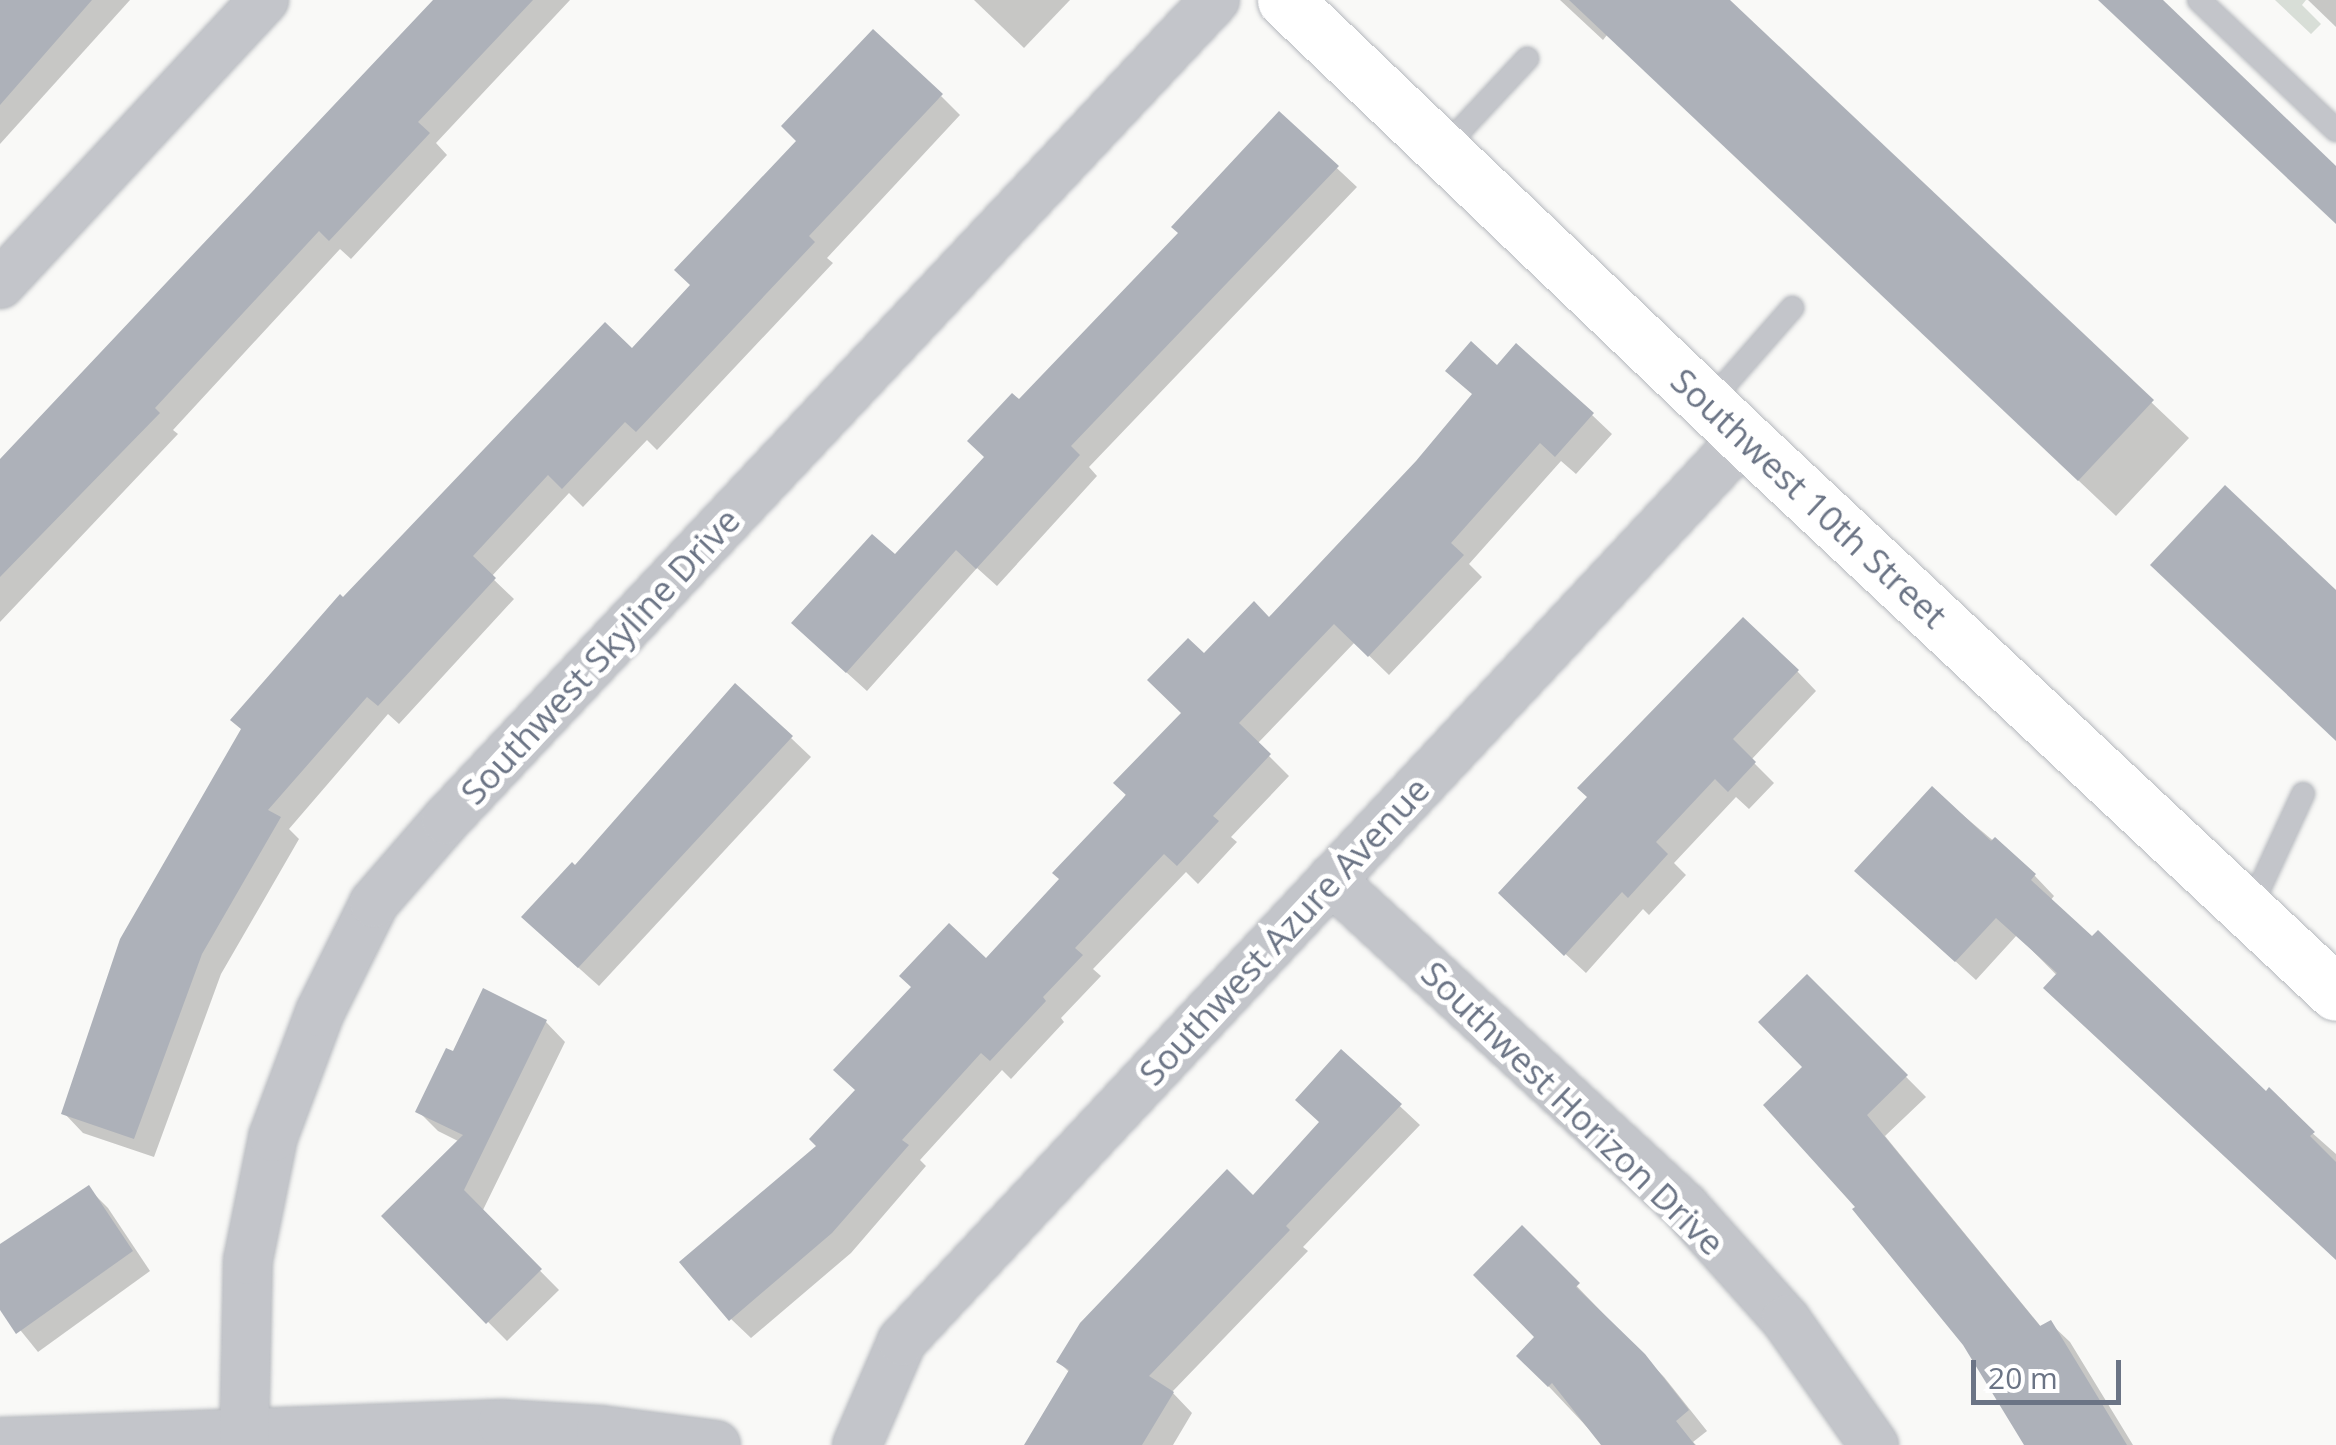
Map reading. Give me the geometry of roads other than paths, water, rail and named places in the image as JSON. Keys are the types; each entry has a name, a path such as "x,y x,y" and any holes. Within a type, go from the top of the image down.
{"street":[{"path":"0,284 264,0"},
{"name":"Southwest Skyline Drive","path":"244,1439 248,1260 274,1137 320,1012 374,903 459,806 1215,0"},
{"name":"Southwest 10th Street","path":"1286,0 1726,421 2336,993"},
{"name":"Southwest Azure Avenue","path":"857,1445 902,1341 1331,880 1726,421"},
{"name":"Southwest Horizon Drive","path":"1331,880 1685,1207 1786,1320 1874,1445"},
{"path":"0,1442 244,1439 502,1424 601,1430 716,1445"}],"lane":[{"path":"2198,0 2336,130"},
{"path":"1442,150 1526,59"},
{"path":"1726,421 1792,308"},
{"path":"2249,912 2304,794"}]}
